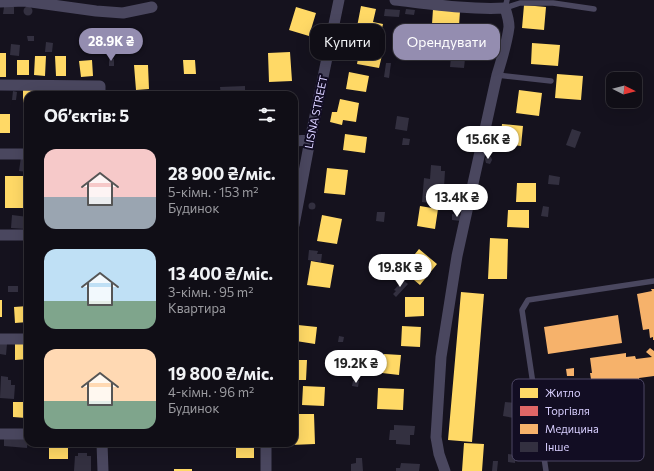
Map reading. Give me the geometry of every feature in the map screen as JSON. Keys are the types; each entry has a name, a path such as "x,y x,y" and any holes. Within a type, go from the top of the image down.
{"street":[{"name":"LISNA STREET","path":"298,204 339,0"},
{"path":"395,0 455,3 495,9 506,4 509,26 457,256 441,358 436,437 439,454 445,471"},
{"path":"0,2 24,1 96,12 123,13 152,7"},
{"path":"0,85 100,86 100,91"},
{"path":"298,141 310,140"},
{"path":"0,154 24,154"},
{"path":"0,235 24,235"},
{"path":"0,339 24,339"},
{"path":"0,434 24,434"},
{"path":"102,447 103,471"},
{"path":"266,447 266,471"}],"lane":[{"path":"506,4 553,3 594,9"},
{"path":"497,75 551,81"},
{"path":"532,379 522,310 528,300 654,281"},
{"path":"545,461 546,471"}],"building: Житло":[{"path":"524,5 546,7 544,30 522,28"},
{"path":"361,6 376,9 373,22 383,24 358,24"},
{"path":"296,7 316,13 313,24 310,24 309,36 289,30"},
{"path":"433,9 460,11 459,24 432,24"},
{"path":"532,43 560,45 558,66 531,64"},
{"path":"290,52 292,81 269,82 268,53"},
{"path":"0,53 6,53 6,77 0,77"},
{"path":"35,56 46,56 45,76 34,75"},
{"path":"55,56 66,56 66,76 56,76"},
{"path":"17,60 29,60 29,75 17,75"},
{"path":"92,60 93,76 81,77 79,61"},
{"path":"183,60 195,60 196,74 184,74"},
{"path":"358,60 381,60 379,68 357,64"},
{"path":"134,65 148,65 149,89 136,90"},
{"path":"349,72 369,76 366,92 346,89"},
{"path":"557,74 583,76 581,100 555,98"},
{"path":"23,88 36,88 36,91 24,91 23,109"},
{"path":"45,88 53,88 53,91 45,91"},
{"path":"84,89 93,89 93,91 84,91"},
{"path":"519,90 542,93 539,116 516,113"},
{"path":"340,99 359,103 356,122 343,120 342,125 330,122 332,112 337,112"},
{"path":"0,114 10,114 10,133 0,133"},
{"path":"502,124 523,126 521,146 500,143"},
{"path":"345,134 367,137 365,153 343,150"},
{"path":"327,168 348,170 345,195 324,193"},
{"path":"5,176 24,176 24,208 5,208"},
{"path":"517,183 536,183 536,202 516,202"},
{"path":"420,206 438,209 435,229 417,226"},
{"path":"508,210 529,210 529,228 507,227"},
{"path":"322,215 342,219 337,244 317,241"},
{"path":"490,238 508,239 507,279 488,279"},
{"path":"419,249 437,264 420,285 402,270"},
{"path":"311,261 334,265 330,288 307,285"},
{"path":"461,292 484,294 472,442 448,440"},
{"path":"405,297 424,297 424,316 405,317"},
{"path":"0,300 2,300 2,317 0,317"},
{"path":"24,306 24,322 15,323 14,307"},
{"path":"298,325 317,327 315,344 298,341"},
{"path":"402,326 421,327 420,347 401,346"},
{"path":"15,343 24,343 24,359 15,360"},
{"path":"384,354 401,355 399,375 382,373"},
{"path":"298,360 307,360 306,380 298,380"},
{"path":"303,386 325,387 324,406 302,405"},
{"path":"378,388 404,389 403,410 377,409"},
{"path":"13,402 24,402 24,418 13,417"},
{"path":"298,414 314,414 315,444 298,445"},
{"path":"464,443 484,444 482,471 462,471"},
{"path":"49,447 68,447 68,459 49,459"},
{"path":"236,447 254,447 254,458 236,458"},
{"path":"174,469 192,469 192,471 174,471"}],"building: Медицина":[{"path":"651,289 654,289 654,340 653,337 650,338 649,329 643,330 637,294 652,291"},
{"path":"618,315 622,343 548,354 544,327"},
{"path":"650,348 654,351 654,376 639,379 591,379 590,373 592,373 590,358 626,353 626,357 635,356 636,359 652,357 646,352"},
{"path":"574,368 574,376 567,376 566,369"}],"building: Інше":[{"path":"4,7 14,7 14,14 3,14"},
{"path":"26,7 30,7 32,11 30,15 26,15 24,13 24,9"},
{"path":"385,9 400,10 399,17 384,16"},
{"path":"406,9 415,10 414,15 405,14"},
{"path":"27,36 34,36 34,41 28,41"},
{"path":"81,41 87,42 87,46 80,46"},
{"path":"46,42 53,43 52,52 45,52"},
{"path":"95,42 102,42 102,53 94,53"},
{"path":"11,44 20,45 19,56 10,55"},
{"path":"109,58 114,59 114,66 109,66"},
{"path":"451,60 465,60 464,68 450,67"},
{"path":"386,63 391,63 389,78 384,77"},
{"path":"245,86 245,91 220,91 220,87"},
{"path":"13,91 17,92 16,100 12,100"},
{"path":"397,116 409,118 407,131 395,129"},
{"path":"572,129 581,132 575,148 566,145"},
{"path":"403,138 410,139 409,145 402,145"},
{"path":"487,156 491,157 492,160 490,164 486,163 485,159"},
{"path":"21,157 24,157 24,172 19,171"},
{"path":"431,165 441,166 441,171 445,171 444,187 452,188 451,200 445,199 444,205 422,202 424,178 430,179"},
{"path":"549,175 560,177 559,185 548,184"},
{"path":"312,202 315,203 315,209 312,210 309,209 308,206 309,203"},
{"path":"543,206 549,207 548,217 541,216"},
{"path":"377,212 385,212 384,222 376,221"},
{"path":"452,214 462,216 461,221 452,220"},
{"path":"12,215 24,216 24,229 11,228"},
{"path":"309,250 318,251 317,254 322,254 321,262 308,260"},
{"path":"403,280 408,284 396,297 393,294 396,291 394,290"},
{"path":"8,286 18,286 18,292 8,292"},
{"path":"339,336 344,337 343,342 338,342"},
{"path":"0,343 7,344 6,355 0,354"},
{"path":"1,376 8,377 8,380 11,380 11,385 15,385 14,399 0,398"},
{"path":"353,381 359,381 358,387 352,386"},
{"path":"505,402 512,403 512,418 503,416"},
{"path":"394,425 415,426 414,435 410,435 410,445 396,444 396,440 389,440 390,430 394,430"},
{"path":"4,436 24,438 24,447 27,447 27,448 4,446"},
{"path":"78,453 87,453 87,456 91,456 91,471 74,471 75,456 78,456"},
{"path":"508,454 512,454 512,461 515,461 515,463 508,462"},
{"path":"356,458 362,458 363,471 351,471 351,464 356,463"},
{"path":"493,461 498,461 497,471 492,471"},
{"path":"401,463 420,464 419,471 396,471 396,468 400,468"}]}
